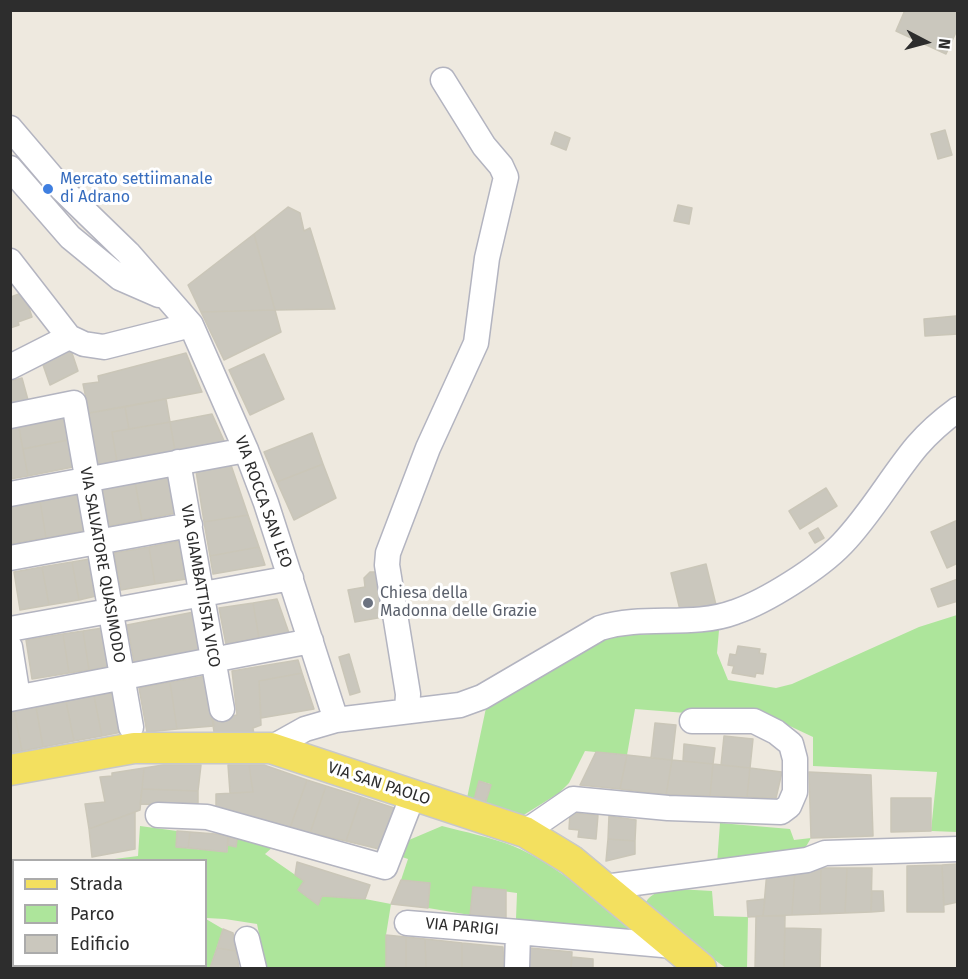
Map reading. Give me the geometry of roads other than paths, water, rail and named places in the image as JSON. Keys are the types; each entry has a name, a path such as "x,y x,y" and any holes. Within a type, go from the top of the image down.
{"main road":[{"name":"VIA SAN PAOLO","path":"10,770 134,748 271,748 525,832 571,860 701,969"}],"street":[{"path":"407,711 408,694 387,565 388,553 428,448 476,343 487,258 506,177 443,80"},
{"name":"VIA ROCCA SAN LEO","path":"10,128 62,189 128,253 191,325 246,450 266,503 336,720"},
{"name":"VIA ROCCA SAN LEO","path":"10,168 70,237 120,278 165,297"},
{"path":"10,261 69,337 84,344 104,347 191,325"},
{"path":"10,367 69,337"},
{"name":"VIA SALVATORE QUASIMODO","path":"10,416 74,402 131,727"},
{"path":"271,748 305,729 336,720 460,705 482,697 600,628 617,622 711,618 735,612 765,598 808,571 842,544 918,445 957,409"},
{"path":"10,494 246,450"},
{"name":"VIA GIAMBATTISTA VICO","path":"178,462 222,709"},
{"path":"10,558 190,525"},
{"path":"10,629 291,578"},
{"path":"10,647 14,698 311,641"},
{"path":"525,832 573,799 680,809 781,812 789,806 795,792 795,759 791,744 776,732 754,721 692,721"},
{"path":"158,815 207,818 385,867 413,795"},
{"path":"605,887 807,860 825,853 957,849"},
{"name":"VIA PARIGI","path":"407,923 518,932 517,969"},
{"path":"518,932 674,946"},
{"path":"248,939 254,969"}],"place":[{"name":"Mercato settiimanale di Adrano","path":"48,189"},
{"name":"Chiesa della Madonna delle Grazie","path":"368,603"}]}
